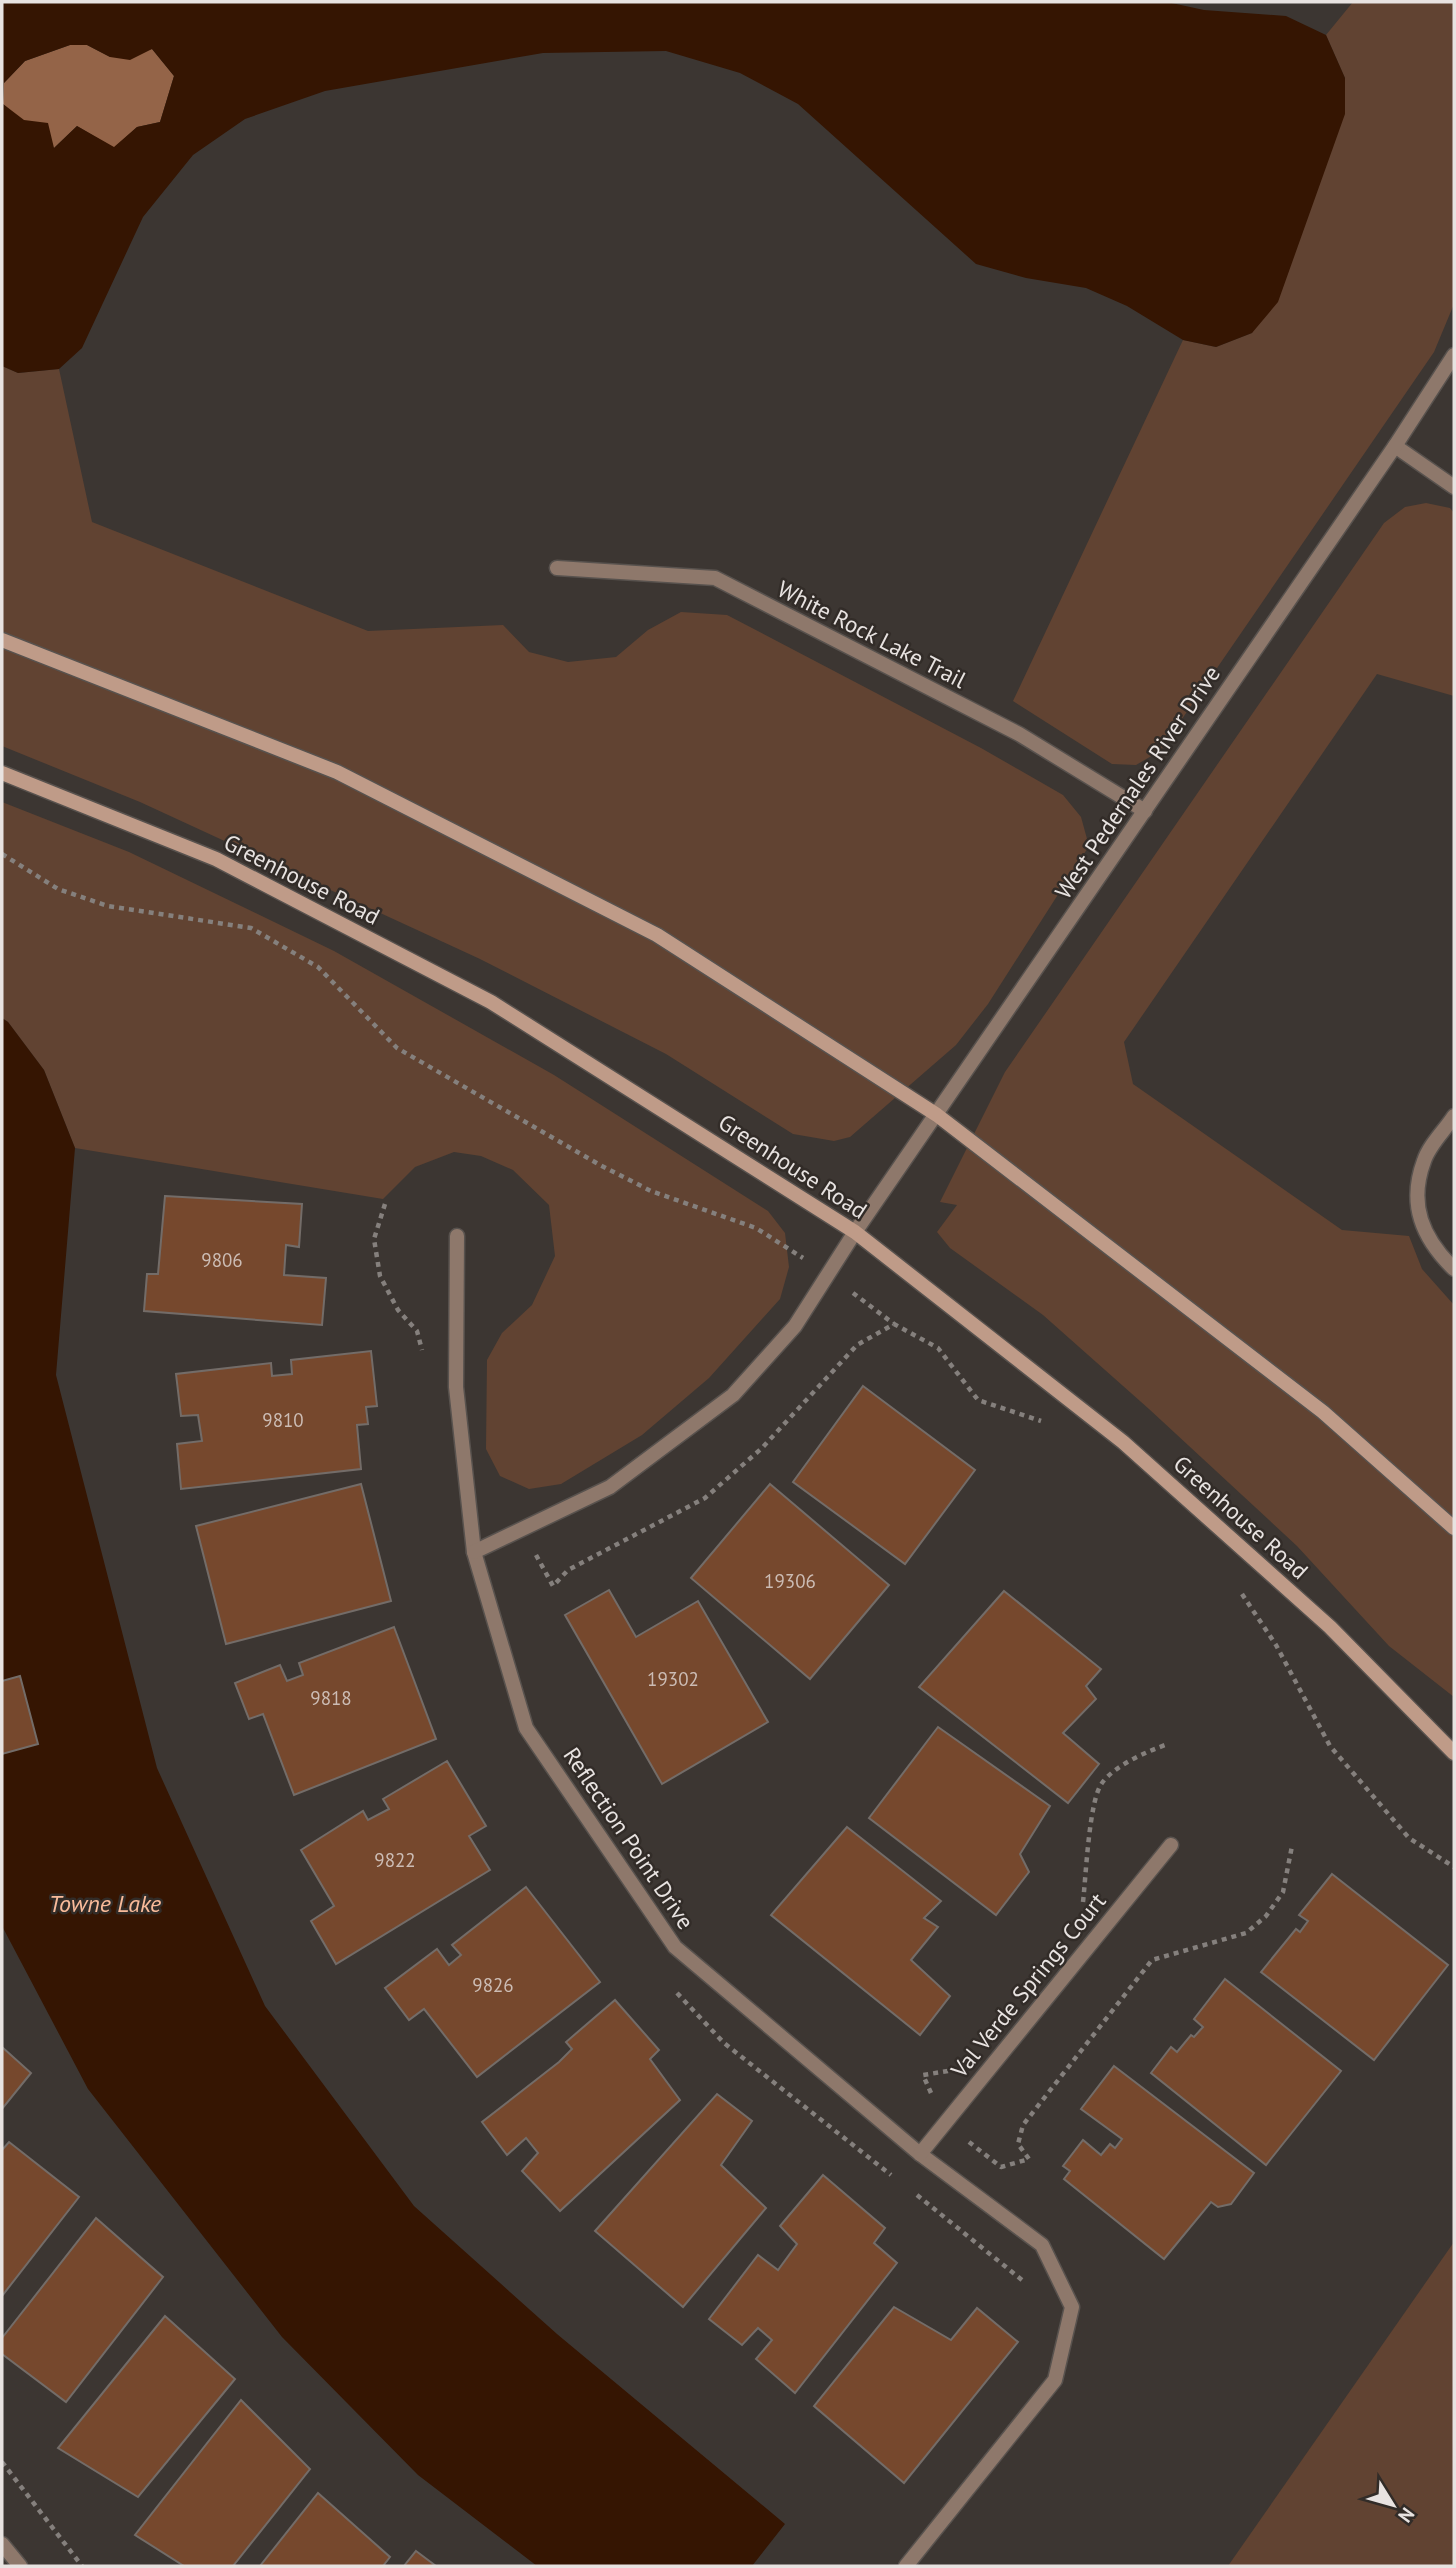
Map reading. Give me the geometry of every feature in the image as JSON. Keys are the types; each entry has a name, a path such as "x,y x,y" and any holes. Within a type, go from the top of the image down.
{"main road":[{"path":"2,640 337,772 657,935 937,1115 1324,1412 1454,1528"},
{"name":"Greenhouse Road","path":"2,773 216,859 491,1002 855,1232 1123,1442 1330,1627 1454,1753"}],"street":[{"name":"West Pedernales River Drive","path":"474,1552 610,1487 733,1395 795,1326 855,1232 1395,446 1454,355"},
{"path":"1395,446 1454,487"},
{"name":"White Rock Lake Trail","path":"557,568 715,578 1019,734 1144,811"},
{"path":"1454,1116 1424,1159 1416,1195 1425,1235 1454,1269"},
{"name":"Reflection Point Drive","path":"457,1237 456,1387 474,1552 526,1728 675,1947 920,2154 1042,2245 1072,2307 1055,2380 905,2566"},
{"name":"Val Verde Springs Court","path":"920,2154 1171,1845"},
{"path":"2,2544 20,2566"}],"path":[{"path":"2,854 58,889 108,906 251,928 318,967 397,1048 600,1166 651,1191 757,1228 828,1274 894,1324 938,1349 978,1400 1054,1425"},
{"path":"522,1529 553,1586 568,1570 705,1499 762,1448 857,1345 894,1324"},
{"path":"1242,1593 1276,1645 1330,1746 1409,1838 1454,1867"},
{"path":"1081,1911 1091,1816 1102,1783 1136,1756 1168,1744"},
{"path":"950,2071 923,2075 944,2124 1002,2167 1029,2160 1018,2144 1023,2125 1152,1961 1246,1933 1266,1916 1283,1892 1292,1846"},
{"path":"2,2462 82,2566"}],"shaded area":[{"path":"1353,2 1454,2 1454,304 1434,352 1160,751 1136,765 1112,764 1013,701 1183,340 1216,347 1252,333 1345,78 1326,35"},
{"path":"70,45 87,45 110,57 152,49 174,76 160,122 137,127 114,148 77,126 54,148 3,104 4,83 25,61"},
{"path":"2,366 18,373 59,369 92,522 368,631 503,625 529,652 568,662 616,657 648,630 681,612 727,615 981,748 1063,795 1081,817 1089,846 988,1004 956,1045 850,1137 834,1141 793,1134 666,1054 480,959 140,802 2,746"},
{"path":"1426,503 1450,508 1454,513 1454,696 1377,674 1124,1042 1133,1084 1342,1230 1409,1236 1422,1269 1454,1305 1454,1697 1389,1646 1297,1546 1149,1409 1043,1315 950,1248 937,1232 957,1205 940,1202 1005,1072 1384,523 1405,507"},
{"path":"2,802 129,852 334,951 554,1075 768,1211 785,1233 789,1267 780,1299 709,1378 642,1435 561,1484 529,1489 500,1476 486,1449 487,1360 502,1333 532,1305 555,1256 549,1205 513,1170 481,1156 454,1152 415,1167 383,1199 75,1148 44,1070 8,1022 2,1018"},
{"path":"1454,2242 1454,2566 1228,2566"}],"water":[{"path":"2,2 1167,2 1204,10 1286,16 1326,35 1345,78 1345,114 1278,302 1252,333 1216,347 1183,340 1127,306 1086,288 1026,278 976,264 798,104 740,73 666,51 543,53 325,91 245,119 193,155 143,217 82,348 59,369 18,373 2,366","holes":["70,45 87,45 110,57 130,60 152,49 174,76 160,122 137,127 114,147 77,126 54,148 48,123 24,120 3,104 4,83 25,61"]},
{"name":"Towne Lake","path":"2,1018 8,1022 44,1070 75,1148 56,1375 157,1768 265,2006 414,2206 557,2334 785,2524 752,2566 537,2566 418,2475 282,2337 88,2089 2,1926"}],"building":[{"path":"165,1196 302,1204 299,1247 286,1245 284,1275 326,1278 322,1325 144,1311 147,1274 158,1274"},
{"path":"371,1351 377,1406 366,1407 368,1424 357,1425 361,1469 181,1489 177,1444 202,1441 198,1415 181,1416 176,1374 271,1363 272,1376 292,1374 291,1360"},
{"path":"863,1386 975,1470 905,1564 793,1482"},
{"path":"361,1484 391,1601 226,1644 196,1526"},
{"path":"770,1484 889,1585 810,1679 691,1578"},
{"path":"609,1590 636,1637 698,1601 768,1722 662,1784 565,1615"},
{"path":"1004,1591 1101,1669 1086,1686 1096,1699 1063,1733 1099,1764 1068,1803 919,1687"},
{"path":"394,1627 436,1739 294,1795 263,1714 249,1719 235,1683 280,1665 287,1681 303,1675 299,1663"},
{"path":"20,1676 38,1744 2,1754 2,1681"},
{"path":"938,1727 1050,1806 1020,1854 1029,1872 996,1915 869,1818"},
{"path":"447,1761 486,1826 469,1836 490,1870 336,1964 311,1921 334,1906 301,1850 363,1811 368,1820 389,1809 383,1799"},
{"path":"847,1827 941,1901 924,1918 938,1927 911,1960 950,1996 920,2035 771,1915"},
{"path":"1332,1874 1448,1965 1374,2060 1261,1972 1296,1929 1300,1932 1308,1921 1299,1915"},
{"path":"526,1887 600,1982 477,2077 424,2009 409,2020 385,1988 437,1949 449,1965 461,1955 452,1945"},
{"path":"1225,1979 1341,2071 1266,2165 1151,2073 1171,2047 1177,2052 1191,2035 1194,2037 1203,2027 1194,2019"},
{"path":"615,2000 659,2050 650,2059 680,2100 560,2211 522,2171 538,2153 526,2138 507,2155 482,2122 559,2062 572,2049 566,2042"},
{"path":"2,2047 31,2073 2,2109"},
{"path":"1114,2066 1254,2173 1231,2204 1218,2207 1211,2202 1164,2259 1064,2179 1070,2171 1063,2166 1083,2140 1101,2155 1110,2144 1115,2148 1122,2139 1081,2109"},
{"path":"717,2094 752,2121 721,2165 766,2208 683,2307 595,2231"},
{"path":"9,2142 79,2197 2,2296 2,2150"},
{"path":"823,2175 885,2228 874,2243 897,2263 795,2393 756,2359 772,2340 758,2328 742,2345 709,2319 758,2255 778,2270 797,2244 780,2226"},
{"path":"96,2218 163,2277 66,2402 2,2354 2,2338"},
{"path":"894,2307 951,2340 977,2308 1018,2342 904,2483 814,2406"},
{"path":"165,2316 235,2379 138,2497 58,2448"},
{"path":"241,2400 310,2469 233,2566 184,2566 135,2535"},
{"path":"318,2493 390,2557 383,2566 260,2566"},
{"path":"416,2551 436,2566 404,2566"}]}
